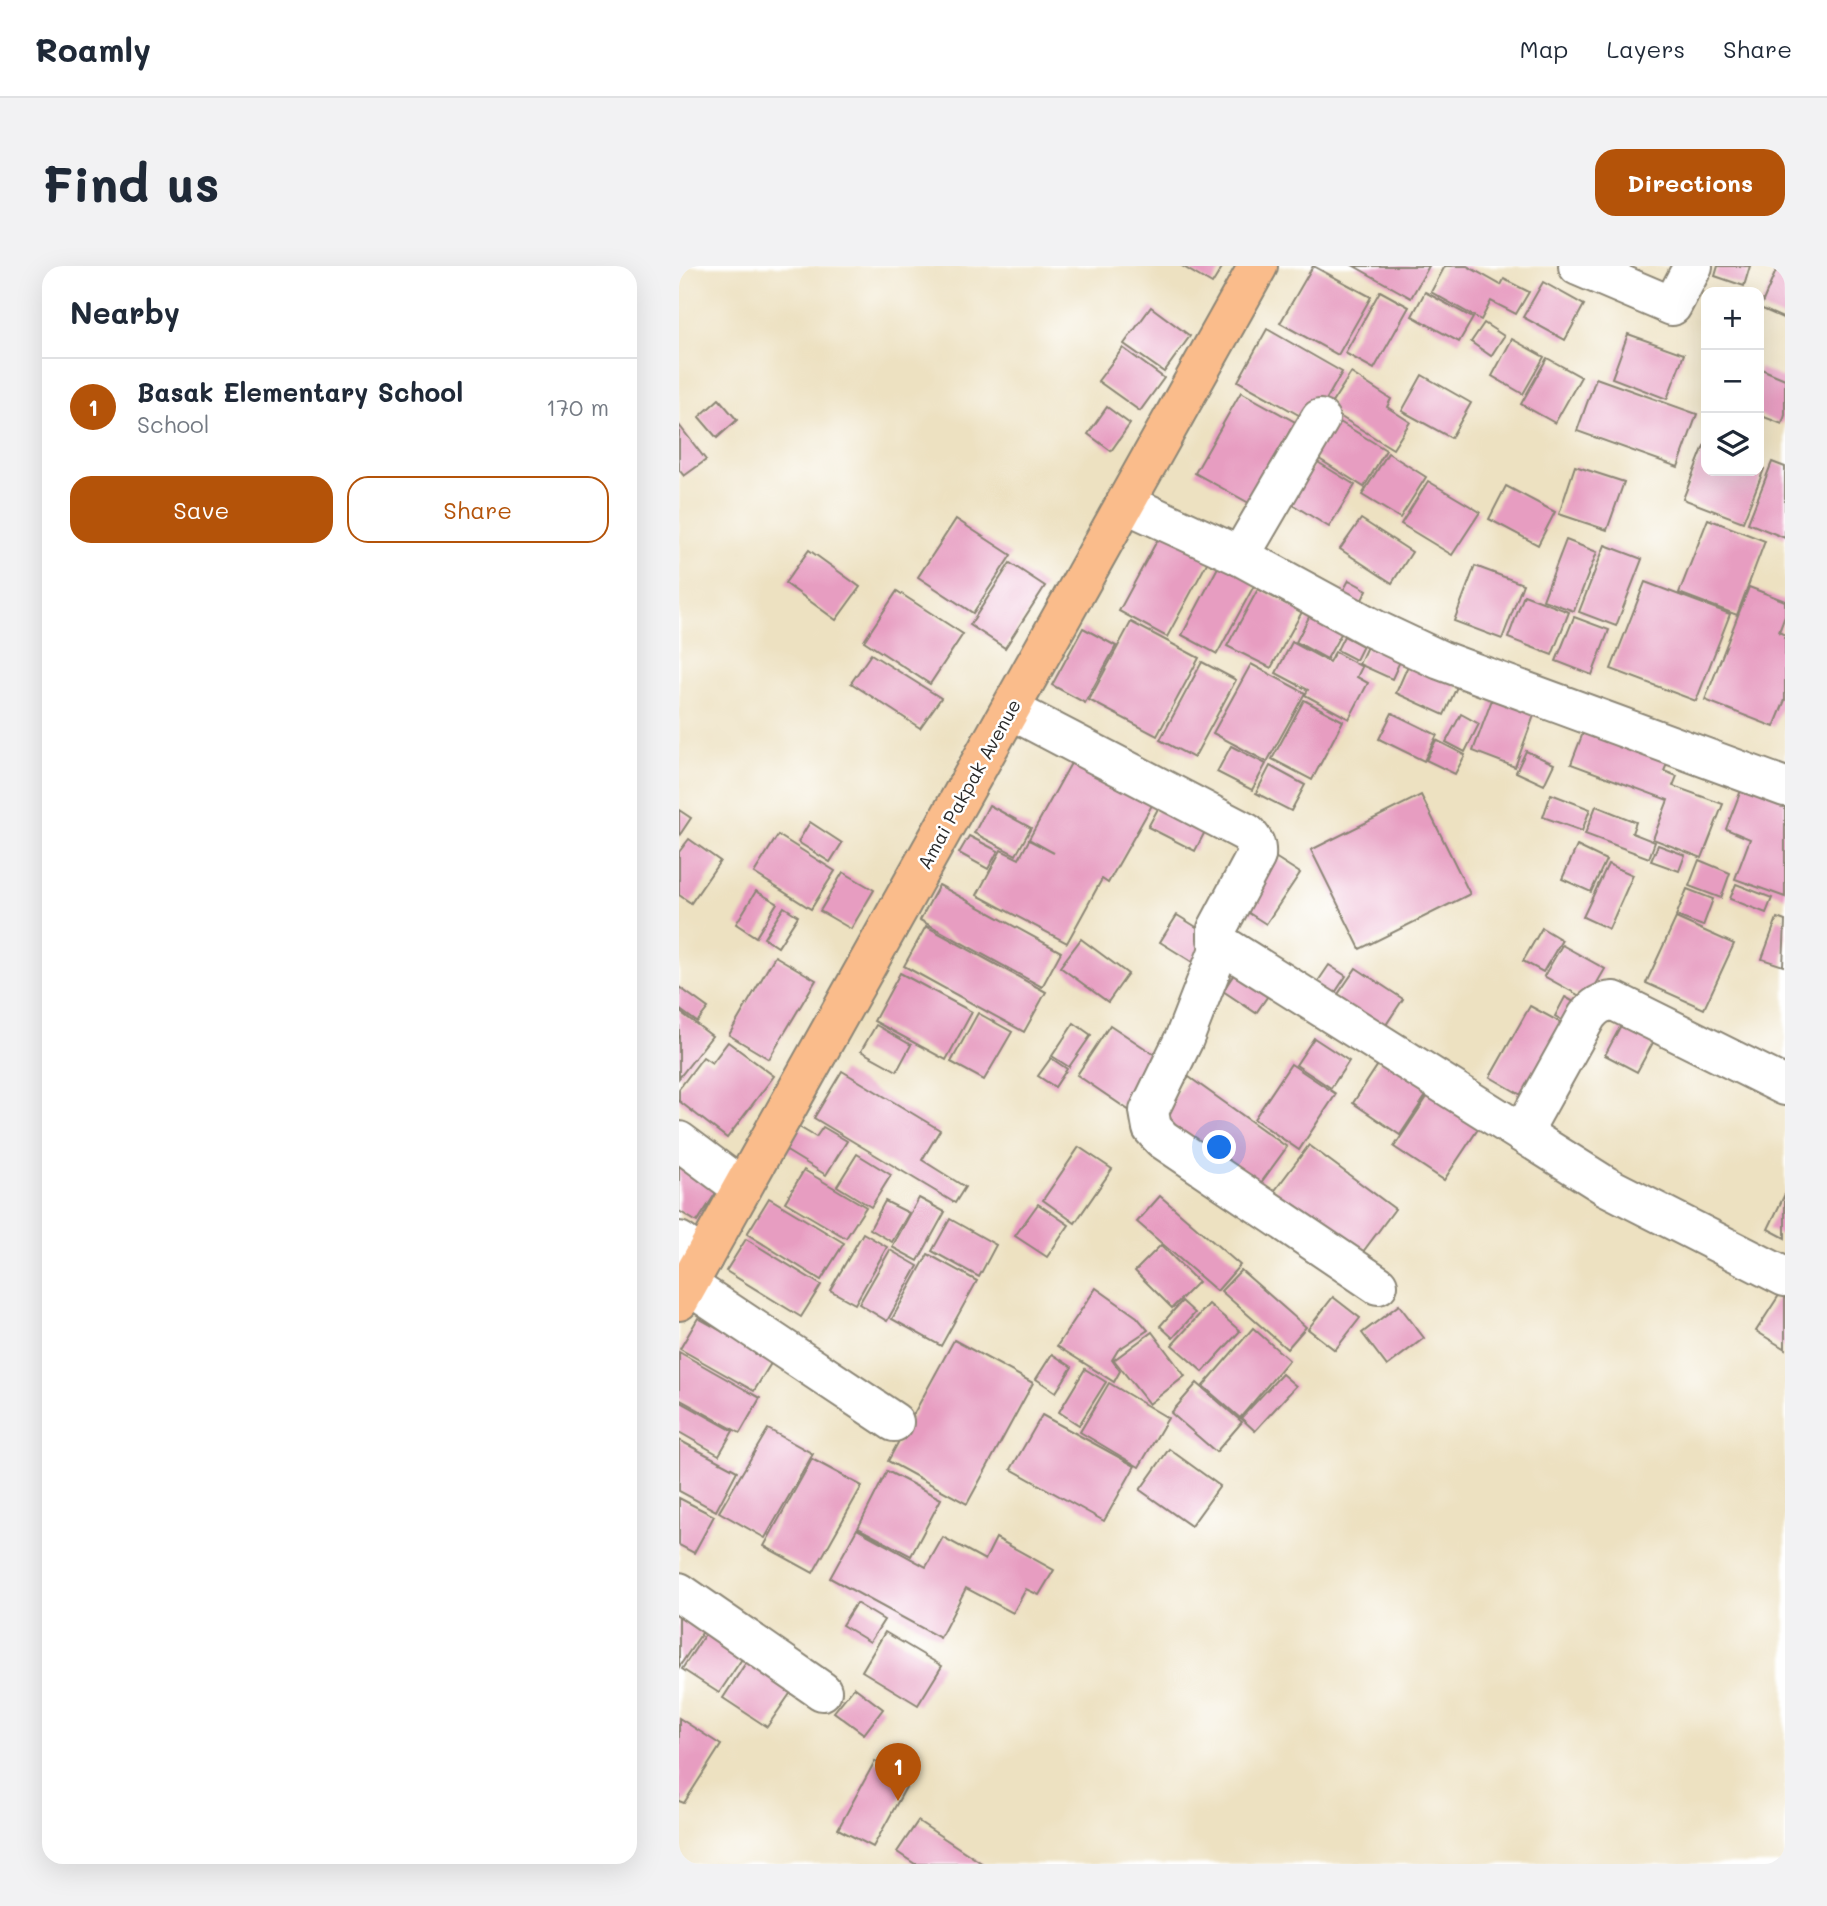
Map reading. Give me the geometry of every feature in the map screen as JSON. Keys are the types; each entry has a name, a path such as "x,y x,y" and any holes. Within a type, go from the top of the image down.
{"highway":[{"name":"Amai Pakpak Avenue","path":"687,1271 742,1188 1258,266"}],"street":[{"path":"1578,266 1672,306 1693,266"},
{"path":"1240,556 1320,419"},
{"path":"1127,504 1240,556 1374,629 1440,660 1785,787"},
{"path":"1011,710 1247,833 1254,840 1257,856 1217,929 1217,939 1221,944 1606,1186 1785,1277"},
{"path":"1221,944 1184,1039 1149,1111 1152,1128 1162,1139 1378,1285"},
{"path":"1522,1133 1587,1016 1604,1002 1614,1001 1785,1086"},
{"path":"679,1141 742,1188"},
{"path":"687,1271 894,1422"},
{"path":"679,1592 822,1691"}],"building":[{"path":"1182,266 1223,266 1212,284"},
{"path":"1313,266 1371,297 1338,355 1280,323"},
{"path":"1354,266 1429,266 1411,298"},
{"path":"1445,266 1467,266 1501,285 1504,279 1529,292 1516,314 1491,301 1481,320 1431,292"},
{"path":"1718,266 1750,266 1744,286 1715,276"},
{"path":"1778,266 1785,266 1785,319 1764,310 1764,299"},
{"path":"1543,282 1584,305 1565,340 1523,317"},
{"path":"1380,291 1409,307 1374,369 1345,353"},
{"path":"1425,292 1473,318 1459,342 1412,316"},
{"path":"1151,307 1190,336 1164,372 1124,344"},
{"path":"1484,323 1504,336 1491,356 1471,342"},
{"path":"1267,329 1342,372 1313,423 1238,381"},
{"path":"1628,334 1684,354 1667,399 1612,378"},
{"path":"1512,339 1544,357 1523,394 1492,376"},
{"path":"1123,348 1164,378 1140,411 1098,381"},
{"path":"1547,358 1581,377 1555,423 1521,404"},
{"path":"1764,370 1785,379 1785,415 1782,424 1764,417"},
{"path":"1351,373 1391,399 1387,407 1410,422 1393,449 1328,409"},
{"path":"1422,375 1471,403 1451,438 1402,411"},
{"path":"1596,378 1697,414 1678,467 1577,431"},
{"path":"1241,392 1295,422 1249,503 1195,473"},
{"path":"719,399 737,420 717,438 699,417"},
{"path":"1107,407 1130,424 1111,451 1088,434"},
{"path":"1330,416 1386,450 1364,487 1308,452"},
{"path":"679,425 706,460 684,476 679,470"},
{"path":"1388,453 1426,477 1400,518 1362,495"},
{"path":"1701,454 1701,476 1761,476 1743,522 1683,499"},
{"path":"1316,461 1355,485 1329,527 1290,503"},
{"path":"1772,462 1785,467 1785,538 1748,523"},
{"path":"1575,466 1624,482 1607,530 1559,514"},
{"path":"1428,481 1480,512 1452,555 1401,524"},
{"path":"1506,486 1555,512 1538,545 1489,519"},
{"path":"956,519 1011,555 973,613 918,577"},
{"path":"1361,519 1412,552 1392,583 1340,549"},
{"path":"1708,519 1765,541 1737,615 1679,593"},
{"path":"1166,524 1214,550 1167,637 1119,611"},
{"path":"1566,540 1597,552 1574,611 1543,600"},
{"path":"1605,545 1642,559 1616,626 1579,612"},
{"path":"809,550 860,587 836,620 785,583"},
{"path":"1225,554 1261,573 1217,654 1182,635"},
{"path":"1010,563 1045,586 1005,648 970,625"},
{"path":"1475,566 1523,584 1502,639 1454,621"},
{"path":"1349,580 1367,590 1354,615 1342,593"},
{"path":"1645,582 1730,614 1696,701 1611,669"},
{"path":"1749,587 1785,601 1785,616 1779,632 1785,635 1785,700 1774,727 1705,700"},
{"path":"1258,589 1302,612 1271,668 1227,646"},
{"path":"897,591 963,634 930,684 864,641"},
{"path":"1524,595 1569,612 1552,655 1508,638"},
{"path":"1310,615 1342,632 1327,659 1296,642"},
{"path":"1574,617 1609,630 1592,675 1556,661"},
{"path":"1131,622 1199,658 1157,736 1089,700"},
{"path":"1083,628 1116,646 1085,703 1052,685"},
{"path":"1374,631 1407,646 1392,679 1359,664"},
{"path":"1344,636 1363,646 1356,660 1337,650"},
{"path":"1292,642 1329,662 1335,652 1362,667 1357,677 1368,683 1349,719 1305,695 1308,690 1276,673"},
{"path":"871,654 941,698 920,728 851,683"},
{"path":"1413,654 1462,676 1444,715 1396,693"},
{"path":"1202,662 1236,680 1194,758 1160,740"},
{"path":"1251,664 1305,693 1267,762 1213,733"},
{"path":"1494,694 1536,710 1515,767 1473,751"},
{"path":"1304,700 1343,721 1312,780 1272,759"},
{"path":"1392,713 1437,735 1424,761 1379,739"},
{"path":"1461,714 1479,724 1465,752 1446,742"},
{"path":"1588,720 1671,754 1664,771 1677,776 1673,786 1723,804 1702,858 1653,839 1668,800 1571,764"},
{"path":"1436,740 1465,755 1455,774 1426,760"},
{"path":"1231,746 1266,764 1252,790 1217,772"},
{"path":"1080,747 1160,791 1108,883 1102,879 1067,943 977,895 1001,850 1019,859 1029,840 1054,853 1029,839"},
{"path":"1526,751 1554,764 1544,785 1516,772"},
{"path":"1270,766 1305,785 1291,811 1256,793"},
{"path":"1747,775 1785,790 1785,897 1735,879 1750,839 1726,829"},
{"path":"1166,794 1212,818 1195,851 1148,827"},
{"path":"1551,794 1590,809 1582,831 1543,817"},
{"path":"1421,795 1470,894 1360,949 1311,850"},
{"path":"989,805 1031,828 1016,855 974,833"},
{"path":"1596,806 1636,822 1632,833 1655,842 1649,858 1585,834"},
{"path":"679,810 691,818 679,836"},
{"path":"810,822 842,843 830,862 798,842"},
{"path":"778,835 835,871 811,909 754,873"},
{"path":"969,836 998,851 988,869 959,853"},
{"path":"689,839 720,861 691,903 679,895 679,852"},
{"path":"1658,845 1685,855 1679,871 1651,861"},
{"path":"1577,846 1606,860 1591,892 1562,879"},
{"path":"1275,857 1300,873 1266,924 1241,908"},
{"path":"1699,860 1730,873 1721,898 1689,886"},
{"path":"1608,864 1633,875 1609,929 1583,917"},
{"path":"843,872 874,890 851,929 820,911"},
{"path":"1736,884 1772,898 1766,913 1730,899"},
{"path":"939,885 1061,952 1042,987 920,920"},
{"path":"1687,889 1713,899 1703,926 1676,916"},
{"path":"756,891 777,903 756,937 736,924"},
{"path":"784,907 798,916 778,947 764,938"},
{"path":"1177,915 1214,938 1197,965 1160,942"},
{"path":"1676,918 1734,944 1704,1009 1646,983"},
{"path":"1777,918 1785,921 1783,966 1762,959"},
{"path":"926,926 1046,992 1024,1032 904,966"},
{"path":"1542,928 1562,940 1543,972 1523,961"},
{"path":"1081,939 1128,974 1108,1002 1060,967"},
{"path":"1562,945 1605,969 1587,1000 1544,976"},
{"path":"775,956 816,980 769,1059 729,1035"},
{"path":"1242,962 1276,984 1256,1013 1223,991"},
{"path":"1329,965 1346,976 1325,1008 1308,996"},
{"path":"1356,968 1403,999 1378,1037 1330,1006"},
{"path":"900,973 972,1012 946,1060 874,1021"},
{"path":"679,987 708,1008 697,1022 679,1009"},
{"path":"1565,997 1585,1008 1574,1027 1555,1016"},
{"path":"1530,1006 1569,1027 1528,1099 1490,1077"},
{"path":"679,1011 712,1036 679,1078"},
{"path":"1628,1012 1661,1028 1637,1072 1605,1055"},
{"path":"978,1013 1012,1032 984,1080 951,1062"},
{"path":"1074,1023 1091,1035 1069,1067 1052,1056"},
{"path":"876,1025 911,1045 897,1071 861,1051"},
{"path":"1110,1025 1167,1063 1133,1113 1077,1075"},
{"path":"1314,1038 1349,1061 1331,1088 1296,1065"},
{"path":"728,1042 774,1076 727,1138 679,1101 679,1089 703,1057 712,1063"},
{"path":"1387,1051 1435,1082 1400,1135 1353,1103"},
{"path":"1051,1058 1067,1069 1055,1087 1038,1076"},
{"path":"1291,1064 1336,1094 1299,1150 1254,1119"},
{"path":"842,1071 940,1130 922,1160 965,1187 955,1203 814,1118"},
{"path":"1189,1077 1287,1147 1252,1195 1155,1125"},
{"path":"1437,1082 1488,1114 1444,1180 1394,1147"},
{"path":"799,1127 816,1137 823,1127 847,1141 826,1175 785,1150"},
{"path":"1309,1145 1395,1209 1353,1265 1267,1201"},
{"path":"1079,1147 1112,1169 1075,1223 1043,1200"},
{"path":"679,1149 725,1179 697,1222 679,1211"},
{"path":"857,1154 891,1175 871,1207 837,1186"},
{"path":"804,1170 866,1207 846,1238 785,1202"},
{"path":"1785,1194 1785,1238 1768,1229"},
{"path":"1160,1196 1240,1265 1217,1291 1137,1222"},
{"path":"769,1198 844,1243 821,1280 747,1234"},
{"path":"919,1198 945,1212 918,1261 892,1247"},
{"path":"885,1201 909,1213 892,1242 870,1229"},
{"path":"1038,1204 1069,1225 1047,1257 1015,1236"},
{"path":"950,1219 996,1245 979,1277 932,1251"},
{"path":"863,1233 887,1247 855,1304 830,1290"},
{"path":"746,1239 821,1285 801,1317 726,1271"},
{"path":"1161,1245 1198,1282 1172,1308 1135,1271"},
{"path":"890,1250 918,1266 887,1321 859,1304"},
{"path":"928,1254 977,1281 941,1346 892,1319"},
{"path":"1241,1270 1306,1327 1287,1349 1221,1291"},
{"path":"1096,1288 1137,1317 1148,1330 1118,1350 1112,1360 1120,1371 1114,1382 1057,1346"},
{"path":"1783,1289 1785,1290 1785,1349 1756,1331"},
{"path":"1333,1297 1360,1318 1335,1350 1308,1329"},
{"path":"1182,1301 1195,1313 1173,1338 1160,1326"},
{"path":"1209,1304 1240,1331 1203,1372 1172,1345"},
{"path":"1399,1305 1424,1338 1387,1366 1362,1333"},
{"path":"698,1318 773,1360 754,1391 680,1349"},
{"path":"1253,1328 1289,1360 1240,1418 1203,1386"},
{"path":"1152,1332 1185,1376 1149,1404 1114,1360"},
{"path":"954,1340 1033,1383 967,1504 888,1461"},
{"path":"679,1352 760,1398 740,1433 679,1399"},
{"path":"1052,1354 1072,1367 1056,1392 1036,1379"},
{"path":"1085,1369 1106,1382 1079,1425 1059,1412"},
{"path":"1282,1374 1296,1386 1255,1431 1241,1418"},
{"path":"1109,1383 1168,1418 1139,1467 1080,1432"},
{"path":"1197,1383 1242,1422 1216,1452 1171,1413"},
{"path":"679,1401 733,1431 719,1455 679,1432"},
{"path":"1042,1415 1135,1466 1104,1521 1011,1469"},
{"path":"768,1429 813,1454 765,1538 719,1512"},
{"path":"679,1440 737,1471 716,1511 679,1491"},
{"path":"1169,1449 1220,1486 1191,1526 1140,1490"},
{"path":"812,1459 862,1486 813,1573 764,1546"},
{"path":"887,1471 941,1499 911,1556 858,1528"},
{"path":"679,1498 714,1516 694,1553 679,1545"},
{"path":"857,1529 926,1567 943,1537 985,1560 996,1538 1054,1570 1039,1595 1026,1589 1013,1613 966,1588 940,1638 830,1578"},
{"path":"679,1596 712,1618 679,1667"},
{"path":"856,1603 884,1620 870,1642 842,1625"},
{"path":"711,1625 748,1650 719,1693 682,1669"},
{"path":"885,1632 942,1666 918,1705 862,1671"},
{"path":"751,1655 796,1685 767,1727 723,1698"},
{"path":"854,1687 883,1709 864,1734 834,1712"},
{"path":"679,1718 721,1745 684,1803 679,1801"},
{"path":"875,1761 910,1780 873,1847 838,1829"},
{"path":"918,1821 983,1864 915,1864 897,1852"}],"place":[{"name":"Basak Elementary School","path":"898,1801"}]}
